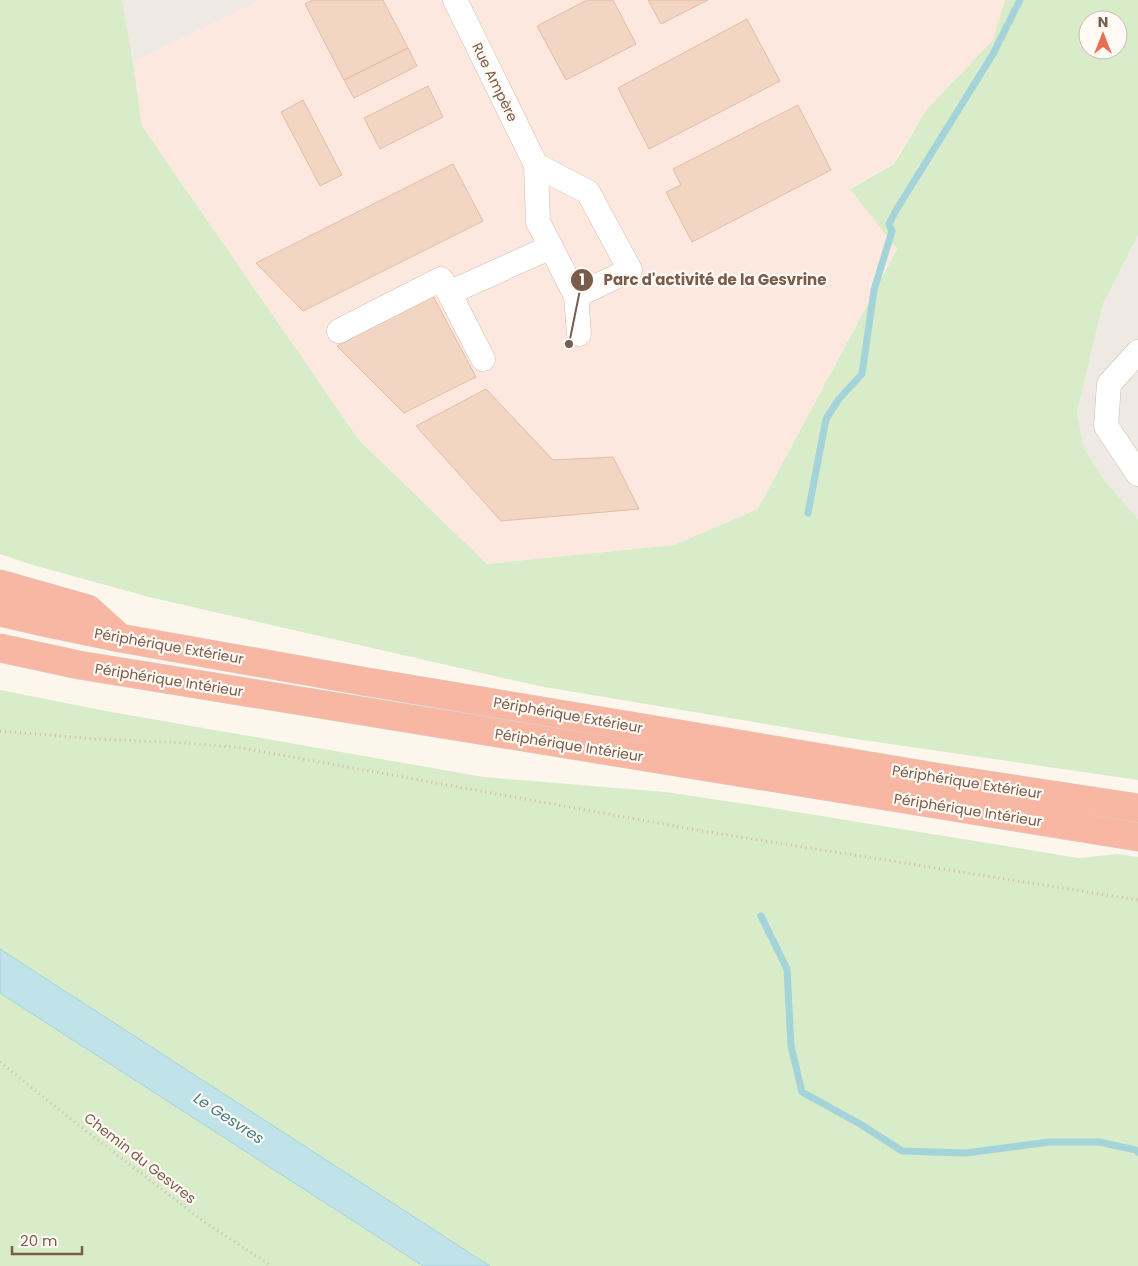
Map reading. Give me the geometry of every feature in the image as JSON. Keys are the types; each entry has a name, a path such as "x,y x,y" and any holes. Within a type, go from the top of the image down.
{"highway":[{"path":"0,584 88,609 120,638"},
{"name":"Périphérique Extérieur","path":"0,612 38,622 120,638 362,680 822,758 1138,808"},
{"name":"Périphérique Intérieur","path":"7,654 1138,837"}],"street":[{"name":"Rue Ampère","path":"455,0 536,165 538,222 576,296"},
{"path":"536,165 588,192 630,270 576,296 579,334"},
{"path":"449,293 551,247"},
{"path":"339,331 441,279 483,359"},
{"path":"1138,352 1109,384 1106,426 1138,474"}],"path":[{"path":"0,731 242,748 702,831 1138,900"},
{"name":"Chemin du Gesvres","path":"0,1062 203,1221 271,1266"}],"shaded area":[{"path":"122,0 1005,0 993,40 927,109 893,164 850,188 897,248 758,509 674,545 487,564 359,440 142,126"},
{"path":"122,0 260,0 133,62"},
{"path":"1138,235 1138,519 1105,481 1084,448 1077,412 1103,304"}],"green space":[{"path":"0,0 122,0 142,126 359,440 487,564 674,545 758,509 897,249 850,189 894,164 927,109 993,40 1005,0 1138,0 1138,235 1103,304 1077,412 1084,448 1105,481 1138,519 1138,780 849,738 539,686 149,597 0,554"},
{"path":"0,690 106,711 484,777 666,792 1079,858 1118,854 1138,857 1138,1266 490,1266 0,949"},
{"path":"0,993 423,1266 0,1266"}],"water":[{"name":"Le Gesvres","path":"0,949 490,1266 423,1266 0,993"}],"building":[{"path":"313,0 383,0 408,48 344,80 305,4"},
{"path":"587,0 613,0 636,44 566,80 537,26"},
{"path":"648,0 708,0 661,24"},
{"path":"747,19 780,81 649,149 618,88"},
{"path":"408,48 417,66 354,98 344,80"},
{"path":"428,86 443,117 380,149 364,118"},
{"path":"303,100 342,175 320,186 281,112"},
{"path":"798,105 831,170 692,242 666,192 681,185 673,169"},
{"path":"453,164 483,221 303,311 256,263"},
{"path":"433,296 476,377 404,413 337,346"},
{"path":"486,389 553,460 613,457 639,509 501,521 416,426"}],"waterway":[{"path":"808,513 826,419 839,399 862,374 874,290 892,231 889,224 993,54 1020,0"},
{"path":"761,916 787,969 791,1046 802,1092 860,1124 902,1151 966,1153 1049,1142 1099,1142 1138,1152"}],"place":[{"name":"Parc d'activité de la Gesvrine","path":"569,344"}]}
